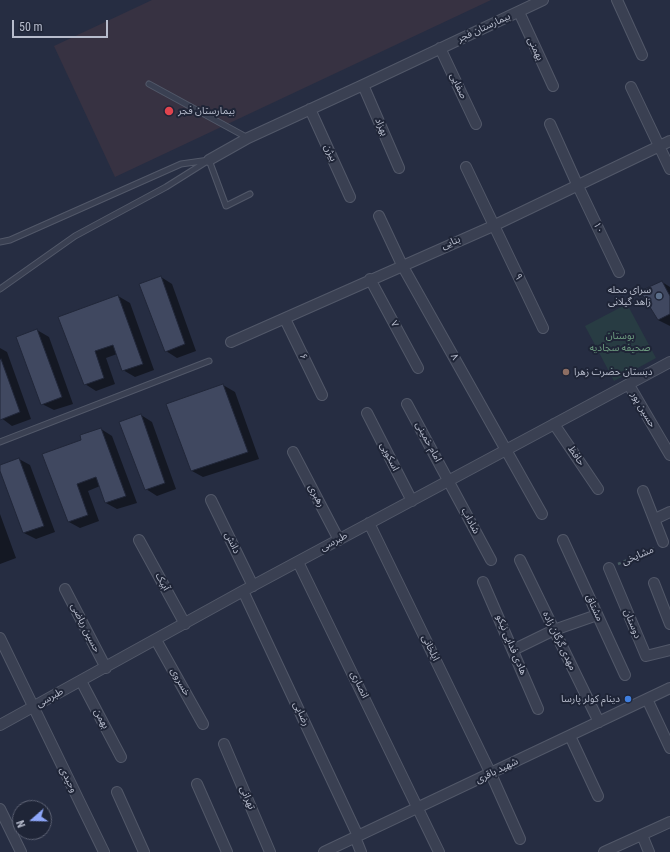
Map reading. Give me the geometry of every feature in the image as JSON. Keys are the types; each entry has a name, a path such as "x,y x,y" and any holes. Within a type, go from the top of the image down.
{"street":[{"name":"بیمارستان فجر","path":"209,160 248,138 310,108 363,85 543,0"},
{"path":"617,0 642,55"},
{"name":"بهمنی","path":"519,12 552,86"},
{"name":"صفایی","path":"440,48 476,124"},
{"name":"بهزاد","path":"363,85 399,168"},
{"path":"631,87 670,169"},
{"name":"بیژن","path":"310,108 350,197"},
{"name":"۱۰","path":"550,124 619,272"},
{"name":"بنایی","path":"231,342 285,319 370,279 493,226 577,184 670,141"},
{"name":"۹","path":"466,167 543,328"},
{"name":"۸","path":"379,216 402,265 542,514"},
{"name":"۷","path":"370,279 418,368"},
{"name":"۶","path":"285,319 322,395"},
{"name":"طبرسی","path":"0,725 106,668 243,591 670,362"},
{"name":"حسین پور","path":"629,384 670,456"},
{"name":"امام خمینی","path":"407,404 448,481"},
{"name":"اسکویی","path":"367,413 412,501"},
{"name":"حافظ","path":"554,424 598,488"},
{"name":"رهبری","path":"293,452 339,540"},
{"name":"شاداب","path":"448,481 491,560"},
{"name":"مشایخی","path":"643,491 663,542"},
{"name":"دانش","path":"211,500 253,586"},
{"path":"655,519 670,512"},
{"name":"ایلخانی","path":"369,523 491,774 520,839"},
{"name":"آبیک","path":"139,540 185,624"},
{"name":"مشتاق","path":"563,540 625,675"},
{"name":"مهدی گرگان زاده","path":"520,560 599,722"},
{"name":"انصاری","path":"298,562 419,808 439,852"},
{"name":"دوستان","path":"609,568 646,656 670,650"},
{"name":"هادی فدایی نیکو","path":"483,582 538,709"},
{"path":"654,583 670,624"},
{"name":"حسین ریاضی","path":"65,589 106,668"},
{"name":"رضایی","path":"243,591 356,837 361,852"},
{"path":"513,650 554,630 597,615"},
{"name":"وحیدی","path":"0,638 32,708 104,852"},
{"name":"خسروی","path":"156,640 203,724"},
{"name":"بهمن","path":"80,682 121,757"},
{"name":"شهید باقری","path":"324,852 670,688"},
{"path":"648,699 670,748"},
{"path":"570,736 598,796"},
{"name":"تهرانی","path":"224,744 270,852"},
{"path":"197,784 227,852"},
{"path":"117,792 144,852"},
{"path":"0,809 22,852"},
{"path":"604,852 670,822"},
{"path":"642,835 649,852"}],"lane":[{"path":"149,84 248,138"},
{"path":"209,160 226,206 250,194"},
{"path":"0,242 10,240 181,164 209,160"},
{"path":"0,289 75,236 166,187 209,160"},
{"path":"0,442 209,361"}],"path":[{"name":"مشایخی","path":"609,568 661,546 663,542"}],"shaded area":[{"name":"بیمارستان فجر","path":"152,0 491,0 115,177 54,46"}],"green space":[{"name":"بوستان صحیفه سجادیه","path":"627,304 656,358 614,381 585,326"}],"building":[{"path":"161,276 185,344 165,352 139,284"},
{"path":"662,281 670,296 670,314 658,320 640,291"},
{"path":"118,295 143,364 122,371 113,345 95,351 104,378 84,385 58,317"},
{"path":"37,329 62,397 41,405 16,337"},
{"path":"1,359 20,412 0,420 0,360"},
{"path":"223,384 248,452 191,471 166,404"},
{"path":"141,414 165,483 145,490 119,422"},
{"path":"101,428 126,496 105,503 96,477 77,484 88,515 68,522 42,454 81,440 80,435"},
{"path":"19,458 44,526 23,533 0,471 0,465"}],"place":[{"name":"بیمارستان فجر","path":"169,111"},
{"name":"سرای محله زاهد گیلانی","path":"659,296"},
{"name":"دبستان حضرت زهرا","path":"566,372"},
{"name":"دینام کولر پارسا","path":"628,699"}]}
